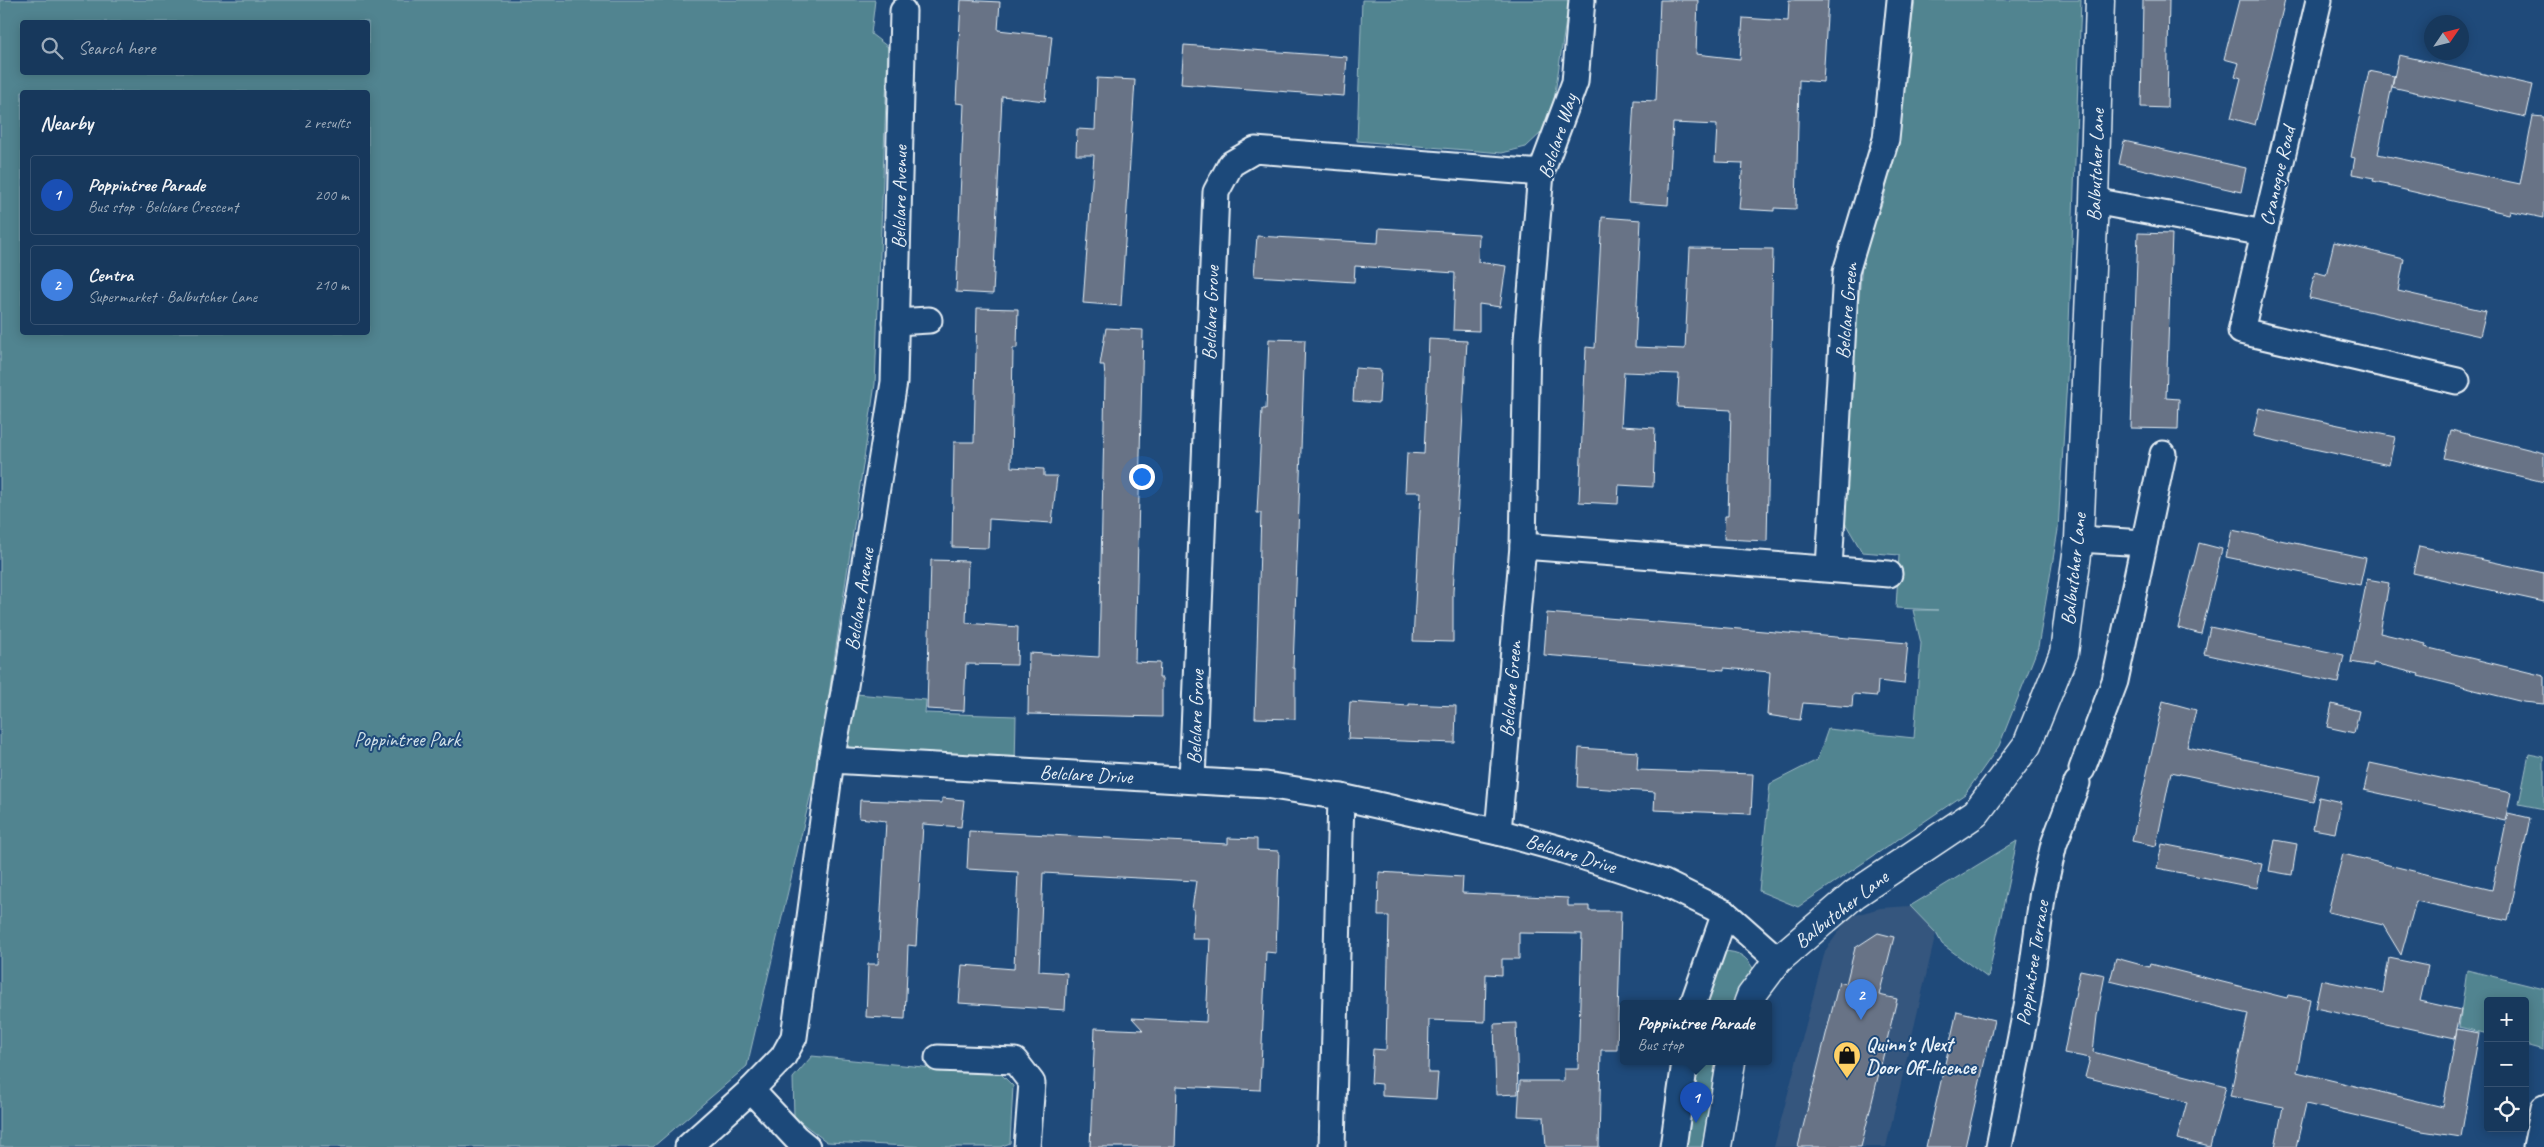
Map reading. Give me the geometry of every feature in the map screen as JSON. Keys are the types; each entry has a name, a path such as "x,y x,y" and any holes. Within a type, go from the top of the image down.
{"street":[{"name":"Belclare Way","path":"1528,332 1542,173 1575,82 1582,0"},
{"name":"Belclare Green","path":"1829,568 1846,272 1886,138 1900,0"},
{"name":"Balbutcher Lane","path":"1750,1000 1778,960 1855,894 1976,813 2028,745 2064,653 2079,539 2094,201 2100,0"},
{"name":"Cranogue Road","path":"2318,0 2241,331 2457,381"},
{"name":"Belclare Avenue","path":"688,1147 751,1090 783,1057 794,1037 831,760 844,692 894,382 904,10"},
{"name":"Belclare Grove","path":"1192,780 1216,192 1231,164 1255,150 1542,173"},
{"path":"2094,201 2264,233"},
{"path":"895,322 929,320"},
{"name":"Belclare Green","path":"1498,832 1522,546 1528,332"},
{"name":"Poppintree Terrace","path":"1999,1147 2028,1000 2043,892 2054,844 2115,681 2163,454"},
{"path":"2079,539 2144,543"},
{"path":"1522,546 1889,574"},
{"name":"Belclare Drive","path":"831,760 1266,784 1341,797 1498,832 1560,849 1664,883 1725,912 1778,960"},
{"path":"1332,1147 1341,797"},
{"path":"1694,1000 1725,912"},
{"path":"938,1058 1015,1061 1032,1083 1027,1147"},
{"path":"1673,1147 1685,1065"},
{"path":"1717,1147 1731,1065"},
{"path":"751,1090 796,1138 807,1147"},
{"path":"2536,1147 2544,1108"}],"shaded area":[{"path":"1910,906 1936,933 1886,1147 1774,1147 1825,951 1849,917 1880,908"}],"green space":[{"name":"Poppintree Park","path":"0,0 875,0 871,34 888,47 875,384 820,755 747,1066 653,1147 0,1147"},
{"path":"1362,0 1569,0 1554,100 1543,131 1526,147 1502,153 1357,141"},
{"path":"1915,0 2081,0 2067,379 2058,530 2038,647 1999,746 1965,794 1798,907 1759,891 1770,784 1817,760 1828,729 1914,738 1921,643 1913,610 1938,610 1896,608 1899,555 1862,552 1844,521 1848,407 1863,256 1884,198 1894,150"},
{"path":"844,693 926,700 925,713 1016,716 1015,767 836,757"},
{"path":"2529,754 2544,757 2544,809 2519,804"},
{"path":"2017,841 1988,978 1942,944 1936,933 1910,906"},
{"path":"1723,951 1734,952 1748,961 1754,970 1740,1000 1709,1000 1713,968"},
{"path":"2467,970 2544,989 2543,1050 2529,1046 2529,997 2484,997 2484,1033 2459,1027"},
{"path":"812,1056 933,1068 997,1070 1013,1086 1010,1143 1000,1147 928,1147 827,1142 794,1117 793,1078"},
{"path":"1699,1065 1726,1065 1711,1147 1686,1147"}],"building":[{"path":"961,0 1000,2 998,30 1052,36 1045,101 1002,96 993,294 956,292 964,104 956,103"},
{"path":"1660,0 1698,0 1696,54 1740,59 1743,18 1788,21 1789,0 1828,0 1823,82 1799,80 1796,209 1774,208 1774,211 1739,209 1743,163 1715,162 1717,125 1673,123 1668,205 1628,202 1634,100 1656,101"},
{"path":"2143,0 2169,0 2167,108 2141,107"},
{"path":"2239,0 2285,0 2255,125 2231,118 2241,78 2235,76 2239,63 2224,59"},
{"path":"1184,45 1347,57 1344,96 1181,84"},
{"path":"2399,55 2533,85 2526,117 2392,87"},
{"path":"2369,71 2394,76 2378,154 2520,184 2533,116 2544,117 2544,218 2510,211 2509,214 2388,186 2388,184 2373,181 2374,178 2352,174 2355,158 2351,157"},
{"path":"1097,78 1135,80 1121,306 1083,303 1094,155 1076,155 1077,129 1095,130"},
{"path":"2124,141 2246,168 2241,192 2119,164"},
{"path":"1602,217 1641,220 1635,347 1685,349 1690,248 1773,249 1767,541 1724,539 1725,516 1728,516 1731,410 1677,407 1679,374 1624,372 1621,426 1655,428 1653,487 1619,485 1618,504 1579,502 1586,347 1595,348"},
{"path":"1379,228 1479,234 1478,262 1506,266 1500,307 1479,304 1479,331 1453,330 1455,273 1355,266 1354,282 1254,276 1257,236 1378,243"},
{"path":"2138,233 2172,234 2166,398 2179,399 2178,429 2131,428"},
{"path":"2334,242 2404,259 2398,291 2486,311 2480,336 2309,298 2315,272 2326,275"},
{"path":"977,308 1018,309 1017,348 1013,348 1011,467 1044,469 1044,476 1057,476 1052,523 989,519 988,548 952,547 954,442 974,442"},
{"path":"1106,328 1143,330 1135,662 1160,663 1159,678 1162,678 1162,717 1028,714 1029,653 1099,657 1105,379 1104,365 1100,365"},
{"path":"1269,339 1305,340 1293,668 1295,668 1295,719 1255,718 1261,513 1257,513 1262,409 1266,409"},
{"path":"1429,339 1467,341 1453,592 1453,642 1413,641 1421,492 1405,492 1407,453 1424,454"},
{"path":"1355,368 1381,370 1379,403 1353,401"},
{"path":"2259,408 2395,437 2389,465 2253,436"},
{"path":"2451,430 2544,453 2544,482 2444,458"},
{"path":"2232,530 2366,558 2360,585 2226,557"},
{"path":"2199,543 2222,549 2201,634 2178,628"},
{"path":"2419,546 2544,573 2544,602 2413,573"},
{"path":"931,560 968,561 966,623 1018,627 1017,665 966,664 964,711 927,709"},
{"path":"2367,579 2389,583 2380,633 2426,644 2425,647 2544,676 2544,704 2523,702 2373,663 2373,666 2351,662"},
{"path":"1547,613 1908,643 1904,684 1878,681 1877,696 1853,694 1852,707 1803,703 1800,720 1767,715 1770,672 1544,655"},
{"path":"2210,627 2344,655 2338,683 2204,654"},
{"path":"2163,701 2196,710 2187,747 2319,775 2313,802 2171,772 2156,846 2132,841"},
{"path":"1350,702 1409,706 1409,704 1456,706 1455,743 1348,739"},
{"path":"2332,704 2359,711 2354,733 2327,727"},
{"path":"1579,748 1638,752 1637,770 1753,774 1751,814 1654,810 1655,792 1577,787"},
{"path":"2370,763 2511,793 2505,821 2364,790"},
{"path":"2319,797 2341,802 2335,833 2313,829"},
{"path":"942,798 964,800 961,827 923,824 916,946 908,945 905,1019 866,1017 868,964 878,964 886,821 859,818 860,800 942,803"},
{"path":"2508,813 2530,818 2508,921 2416,901 2401,955 2383,925 2328,912 2343,854 2492,890"},
{"path":"969,831 1228,844 1228,838 1257,839 1257,850 1279,851 1276,953 1266,952 1260,1090 1177,1086 1175,1147 1090,1147 1095,1028 1143,1030 1132,1018 1206,1022 1210,939 1192,939 1194,909 1192,909 1196,881 1043,873 1039,971 1067,973 1065,1010 959,1003 962,965 1014,969 1018,872 967,869"},
{"path":"2275,840 2297,844 2292,875 2269,871"},
{"path":"2162,844 2262,864 2257,888 2157,868"},
{"path":"1379,872 1463,877 1462,893 1568,898 1568,906 1589,906 1589,911 1621,911 1617,1050 1601,1050 1599,1147 1546,1147 1544,1117 1518,1116 1520,1081 1564,1081 1564,1069 1578,1069 1582,934 1519,933 1519,959 1502,959 1502,975 1486,974 1485,1022 1429,1020 1428,1073 1438,1073 1436,1099 1382,1096 1382,1084 1371,1083 1373,1049 1386,1050 1389,916 1378,916"},
{"path":"1878,933 1894,937 1879,995 1897,999 1861,1147 1798,1147 1839,982 1846,984 1855,948"},
{"path":"2116,958 2149,967 2150,964 2287,998 2288,995 2310,999 2297,1072 2443,1107 2457,1029 2479,1033 2461,1137 2422,1131 2306,1104 2296,1147 2275,1147 2283,1107 2230,1096 2248,1014 2110,981"},
{"path":"2389,958 2428,966 2420,1001 2461,1010 2455,1038 2315,1008 2321,980 2383,993"},
{"path":"2080,970 2105,975 2097,1016 2093,1052 2226,1086 2210,1147 2177,1139 2187,1102 2085,1077 2090,1058 2064,1053"},
{"path":"1957,1011 1994,1020 1965,1147 1926,1147"},
{"path":"1516,1023 1518,1094 1496,1095 1494,1024"}],"place":[{"name":"Centra","path":"1861,1020"},
{"name":"Quinn's Next Door Off-licence","path":"1847,1079"},
{"name":"Poppintree Parade","path":"1696,1123"}]}
